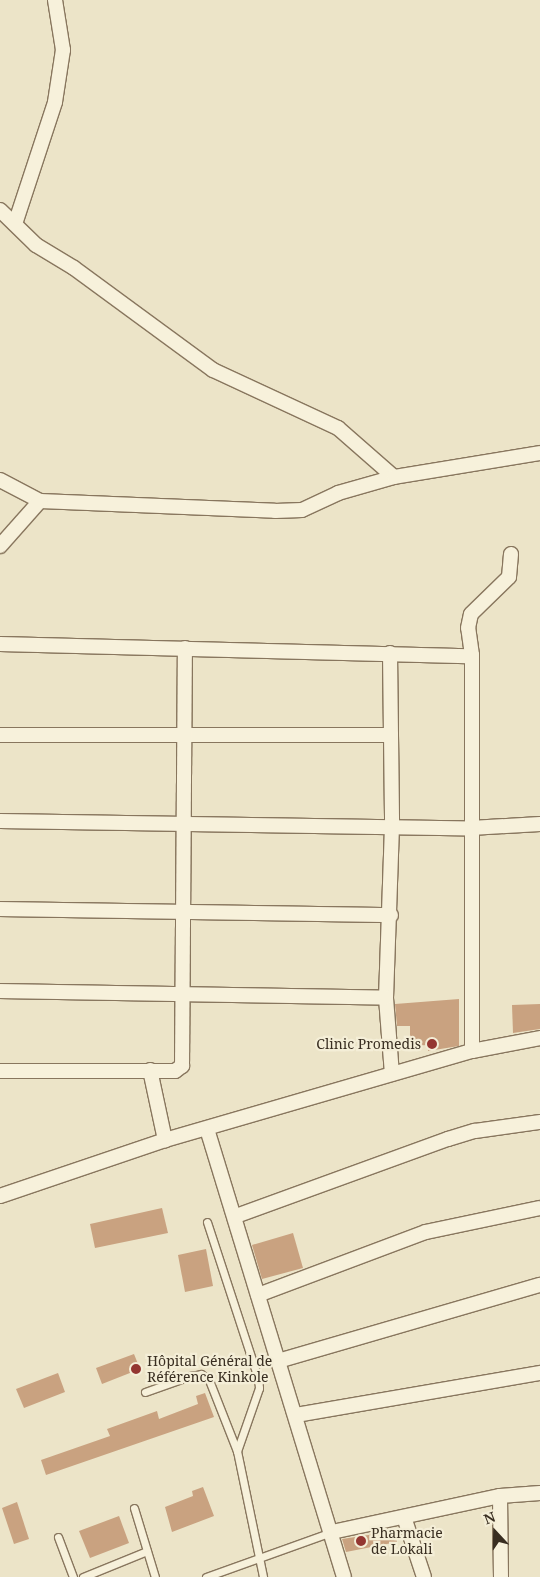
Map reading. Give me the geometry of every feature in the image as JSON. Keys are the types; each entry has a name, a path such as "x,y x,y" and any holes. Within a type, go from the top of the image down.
{"street":[{"path":"15,224 55,102 62,50 55,0"},
{"path":"0,210 36,245 74,268 213,370 338,428 394,477"},
{"path":"0,480 40,501 302,510 338,493 394,477 540,453"},
{"path":"0,546 40,501"},
{"path":"472,1051 472,655 468,628 471,614 510,577 511,554"},
{"path":"0,644 472,655"},
{"path":"0,1071 175,1071 182,1066 185,648"},
{"path":"390,653 392,826 386,998 392,1074"},
{"path":"0,735 391,735"},
{"path":"0,821 185,827 392,826 471,828 540,824"},
{"path":"0,909 390,915"},
{"path":"0,991 386,998"},
{"path":"0,1196 165,1140 472,1051 540,1038"},
{"path":"150,1070 165,1140"},
{"path":"236,1216 448,1139 540,1122"},
{"path":"207,1129 236,1216 344,1577"},
{"path":"258,1294 426,1232 540,1208"},
{"path":"278,1361 540,1285"},
{"path":"296,1415 540,1373"},
{"path":"332,1532 500,1496 540,1493"},
{"path":"500,1496 501,1577"},
{"path":"404,1517 424,1577"}],"lane":[{"path":"207,1222 258,1378 259,1388 237,1451"},
{"path":"145,1392 201,1374 214,1387 237,1451 257,1560 263,1577"},
{"path":"134,1508 155,1577"},
{"path":"206,1577 332,1532"},
{"path":"58,1536 73,1577"},
{"path":"83,1577 147,1551"}],"building":[{"path":"459,999 459,1046 428,1051 428,1045 410,1046 410,1026 397,1026 395,1004"},
{"path":"540,1004 540,1029 513,1033 512,1005"},
{"path":"162,1208 168,1233 95,1248 90,1224"},
{"path":"293,1233 303,1268 262,1279 252,1245"},
{"path":"206,1249 213,1286 185,1292 178,1255"},
{"path":"134,1354 140,1369 102,1384 96,1368"},
{"path":"58,1373 65,1392 24,1408 16,1389"},
{"path":"205,1393 214,1417 46,1475 41,1460 110,1436 107,1429 157,1411 159,1419 198,1404 196,1396"},
{"path":"203,1487 214,1516 172,1532 165,1507 193,1496 192,1491"},
{"path":"17,1502 29,1539 14,1544 2,1508"},
{"path":"119,1516 129,1543 90,1558 79,1531"},
{"path":"395,1531 397,1542 346,1552 342,1539"}],"place":[{"name":"Clinic Promedis","path":"432,1044"},
{"name":"Hôpital Général de Référence Kinkole","path":"136,1369"},
{"name":"Pharmacie de Lokali","path":"361,1541"}]}
